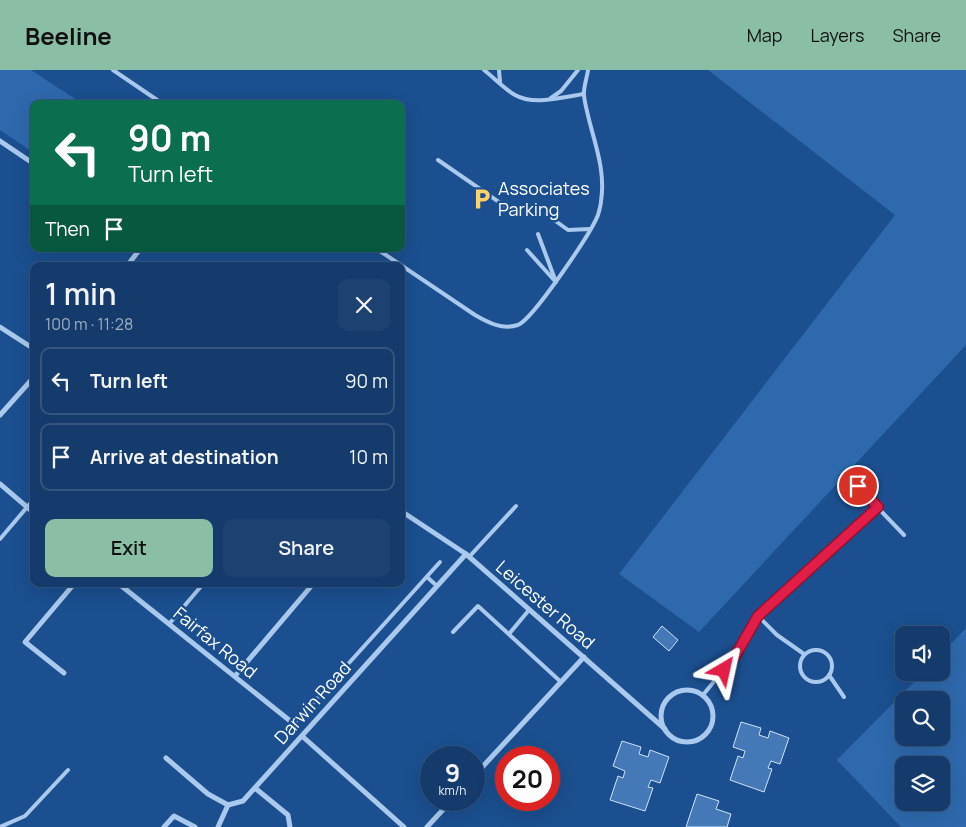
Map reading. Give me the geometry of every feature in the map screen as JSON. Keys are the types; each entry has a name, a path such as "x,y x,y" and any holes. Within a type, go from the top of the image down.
{"street":[{"path":"0,141 30,161"},
{"path":"130,262 138,252"},
{"path":"0,327 30,346"},
{"path":"0,415 30,381"},
{"path":"0,484 30,510"},
{"name":"Leicester Road","path":"405,514 468,556 665,729"},
{"name":"Darwin Road","path":"228,805 243,801 437,586 468,556"},
{"path":"64,673 25,642 71,587"},
{"name":"Fairfax Road","path":"124,587 294,724"},
{"path":"235,676 310,587"},
{"path":"485,764 584,657"},
{"path":"686,690 695,691 703,695 713,710 713,718 707,733 701,738 685,742 677,740 665,729 662,720 664,703 670,696 678,692 686,690"},
{"path":"302,736 404,827"},
{"path":"166,758 208,794 228,805 218,827"},
{"path":"254,788 288,815 290,827"},
{"path":"427,827 442,811"},
{"path":"164,827 174,816 194,827"}],"lane":[{"path":"113,70 158,100"},
{"path":"484,70 512,94 524,100 550,99 584,94"},
{"path":"499,70 500,82"},
{"path":"550,99 561,91 578,70"},
{"path":"405,268 491,324 508,327 520,324 530,316 556,282 590,229 598,216 602,200 600,162 584,94 588,70"},
{"path":"438,160 512,211"},
{"path":"550,217 568,230 590,229"},
{"path":"538,234 556,282"},
{"path":"527,250 556,282"},
{"path":"381,252 396,262"},
{"path":"858,486 904,535"},
{"path":"0,539 30,504"},
{"path":"468,556 516,506"},
{"path":"703,695 734,658 758,616 878,507"},
{"path":"294,724 440,562"},
{"path":"427,577 437,586"},
{"path":"169,624 200,587"},
{"path":"453,632 478,606 561,682"},
{"path":"509,634 529,610"},
{"path":"758,616 777,635 804,654"},
{"path":"818,650 827,654 832,664 829,675 820,681 814,682 804,677 800,668 801,658 804,654 808,651 818,650"},
{"path":"829,675 844,697"},
{"path":"0,827 24,816 68,770"}],"shaded area":[{"path":"0,70 31,70 77,100 30,100 30,150 0,130"},
{"path":"708,70 966,70 966,345 699,632 619,574 895,215"},
{"path":"966,628 966,827 901,827 837,760 895,701 895,746 950,746 950,691 905,691 915,681 950,681 950,645"}],"building":[{"path":"662,626 678,640 669,651 653,637"},
{"path":"741,722 761,728 759,735 768,738 770,731 789,738 780,764 771,761 768,768 772,769 764,792 730,780 738,756 743,758 745,751 733,747"},
{"path":"622,741 641,747 639,754 648,757 650,750 669,757 660,783 651,780 648,787 653,788 645,811 610,800 618,776 623,778 625,771 613,766"},
{"path":"697,794 719,801 716,809 731,814 727,827 686,827"}],"place":[{"name":"Associates Parking","path":"482,199"}],"route":[{"path":"724,670 734,658 758,616 878,507 858,486"}]}
